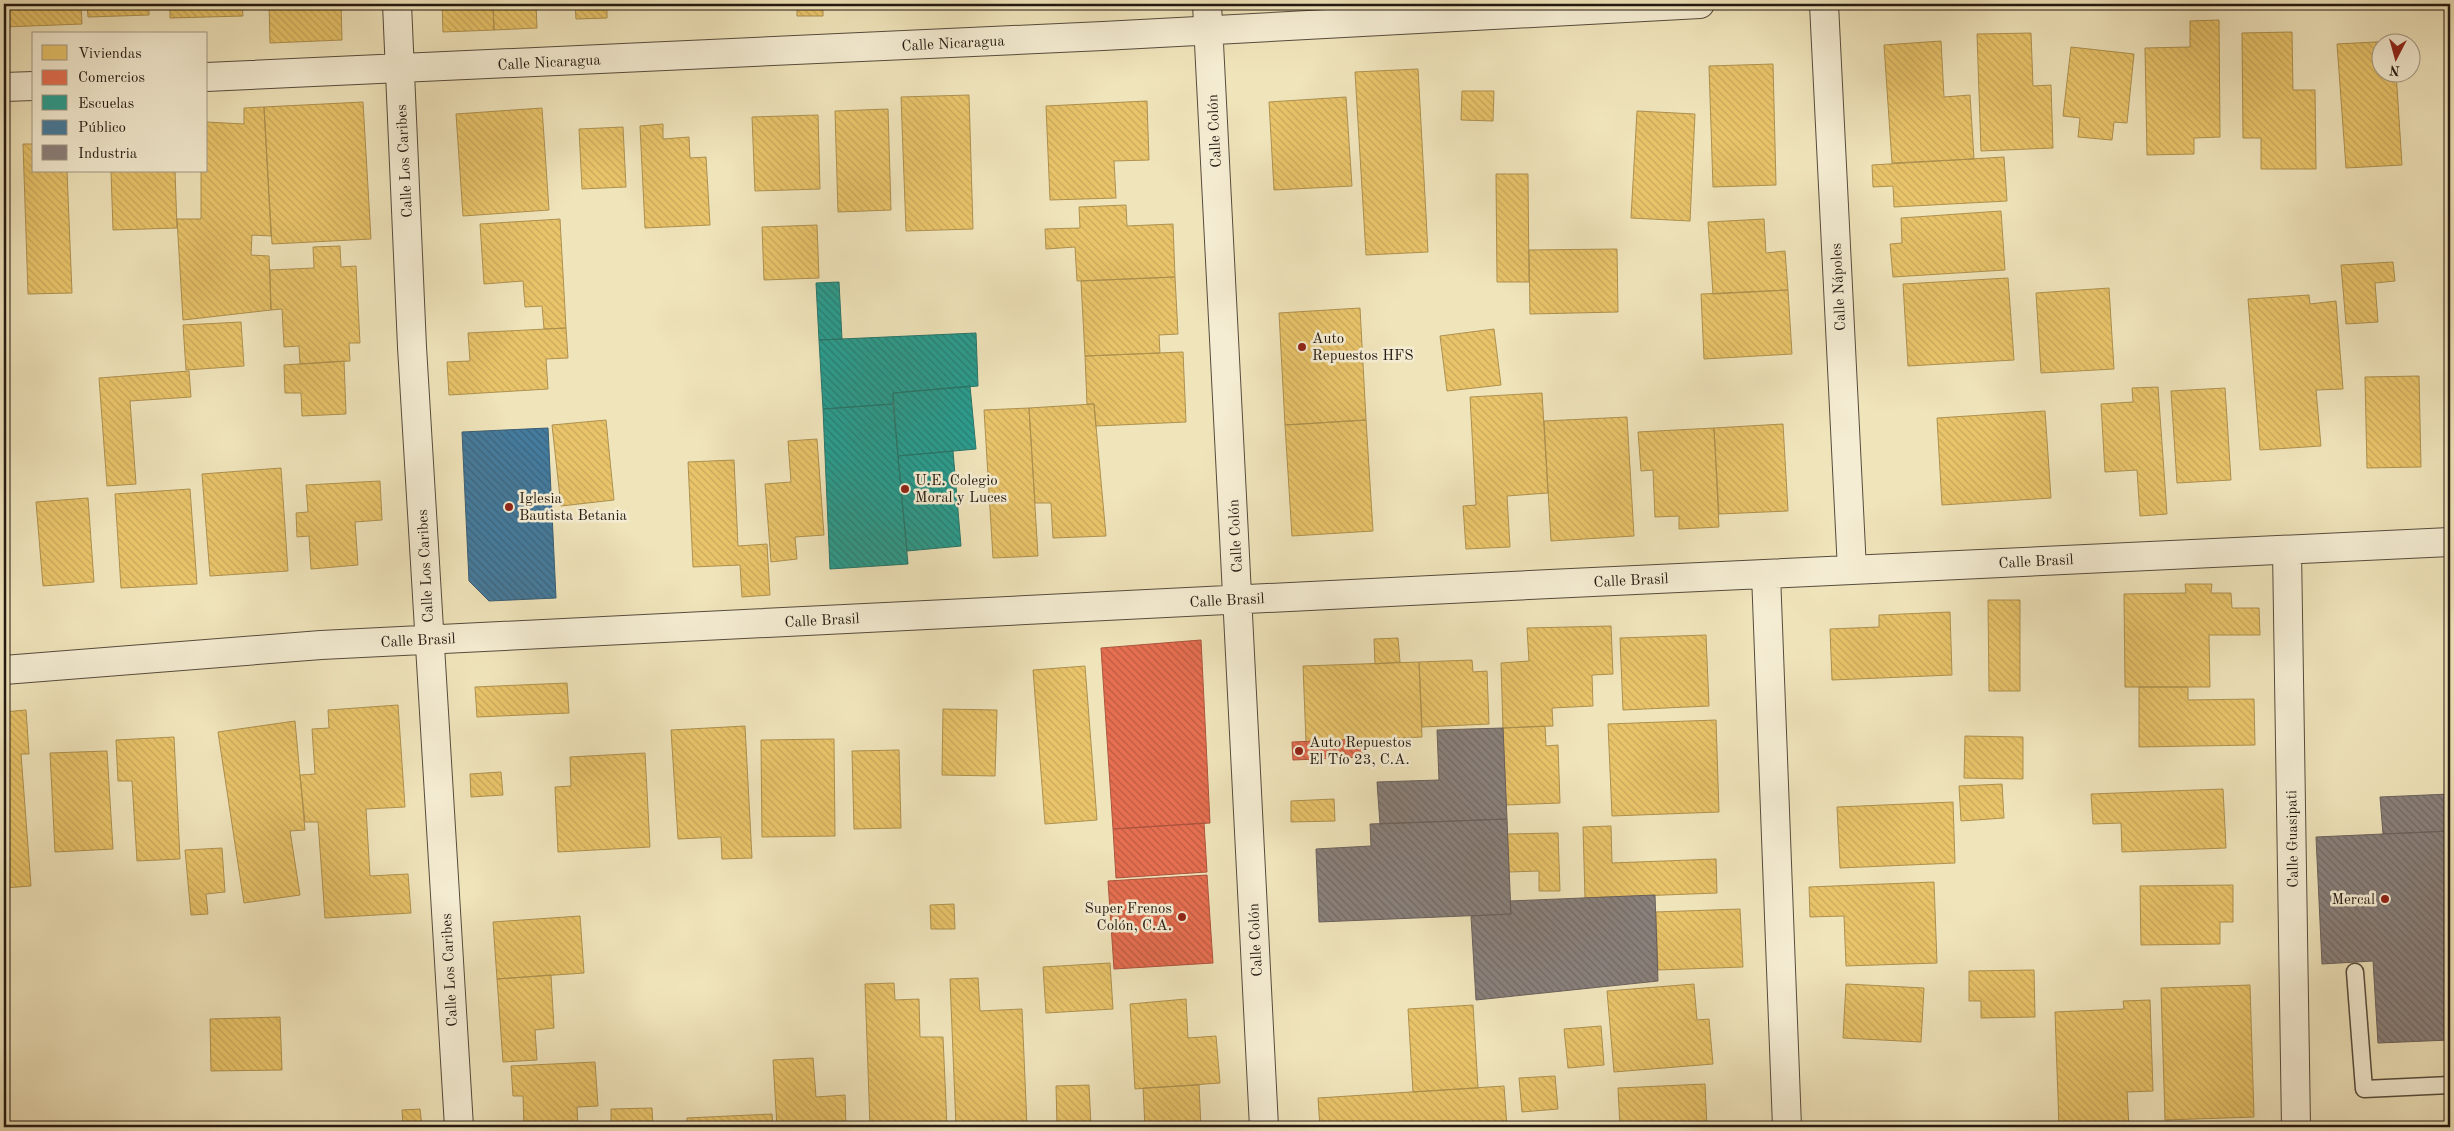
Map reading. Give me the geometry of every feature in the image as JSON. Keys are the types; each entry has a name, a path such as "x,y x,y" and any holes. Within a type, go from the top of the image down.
{"street":[{"name":"Calle Los Caribes","path":"397,4 413,357 458,1127"},
{"name":"Calle Colón","path":"1207,4 1264,1127"},
{"name":"Calle Nicaragua","path":"208,78 1209,31 1700,4"},
{"name":"Calle Nápoles","path":"1824,4 1852,570"},
{"path":"4,87 32,86"},
{"name":"Calle Brasil","path":"4,670 321,645 1238,599 2450,542"},
{"name":"Calle Guasipati","path":"2287,550 2296,1127"},
{"path":"1766,574 1787,1127"}],"lane":[{"path":"2356,972 2364,1089 2450,1084"}],"building: Viviendas":[{"path":"4,4 81,4 82,24 4,27"},
{"path":"87,4 149,4 149,15 88,17"},
{"path":"170,4 242,4 243,16 170,18"},
{"path":"269,4 341,4 342,40 270,43"},
{"path":"442,4 493,4 494,30 443,32"},
{"path":"493,4 536,4 537,28 494,30"},
{"path":"575,4 607,4 607,18 576,19"},
{"path":"656,4 680,4 680,7 656,7"},
{"path":"797,4 823,4 823,16 797,16"},
{"path":"2219,20 2220,137 2194,138 2194,154 2147,155 2145,48 2190,47 2190,21"},
{"path":"2292,32 2293,90 2315,90 2316,169 2261,169 2261,138 2243,138 2242,33"},
{"path":"2031,33 2033,86 2051,85 2053,148 1981,151 1977,34"},
{"path":"1941,41 1944,97 1970,95 1974,159 1892,163 1884,45"},
{"path":"2372,42 2372,82 2397,82 2402,165 2346,168 2337,44"},
{"path":"2071,47 2134,54 2127,123 2114,122 2112,140 2078,137 2080,118 2063,116"},
{"path":"1773,64 1776,185 1713,187 1709,66"},
{"path":"1418,69 1428,252 1366,255 1355,72"},
{"path":"1462,91 1494,91 1493,121 1461,120"},
{"path":"969,95 973,229 906,231 901,97"},
{"path":"1346,97 1352,186 1274,190 1269,102"},
{"path":"1147,101 1149,160 1114,161 1116,198 1050,200 1046,106"},
{"path":"363,102 371,239 272,244 264,107"},
{"path":"264,107 271,236 252,235 251,255 269,256 271,310 183,320 177,219 201,219 201,172 208,172 208,122 244,124 244,108"},
{"path":"542,108 549,210 463,216 456,114"},
{"path":"888,109 891,210 838,212 835,111"},
{"path":"1637,111 1695,114 1690,221 1631,218"},
{"path":"818,115 820,189 755,191 752,117"},
{"path":"663,124 663,139 689,137 690,158 706,157 710,225 645,228 640,126"},
{"path":"623,127 626,187 582,189 579,129"},
{"path":"23,144 32,144 32,172 67,172 72,293 28,294"},
{"path":"2004,157 2007,201 1894,207 1893,186 1873,187 1872,165"},
{"path":"111,172 175,172 177,228 113,230"},
{"path":"1496,174 1528,174 1529,282 1497,282"},
{"path":"1126,205 1127,226 1173,224 1175,277 1077,281 1075,247 1046,249 1045,229 1080,228 1079,207"},
{"path":"2001,211 2005,270 1893,277 1890,244 1902,243 1901,218"},
{"path":"560,219 566,328 544,329 542,306 525,307 523,281 484,284 480,224"},
{"path":"1764,219 1766,253 1785,251 1788,290 1713,294 1708,222"},
{"path":"817,225 819,278 764,280 762,227"},
{"path":"340,246 341,267 356,266 360,343 349,343 350,361 300,364 299,346 284,347 282,309 271,310 270,270 314,268 313,247"},
{"path":"1617,249 1618,312 1530,314 1529,250"},
{"path":"2393,262 2395,281 2375,283 2378,322 2346,324 2341,265"},
{"path":"1175,277 1178,334 1159,335 1160,353 1085,356 1081,281"},
{"path":"2008,278 2014,360 1908,366 1903,284"},
{"path":"2109,288 2114,369 2041,373 2036,293"},
{"path":"1788,290 1792,354 1704,359 1701,294"},
{"path":"2309,295 2310,304 2336,301 2343,389 2316,390 2321,446 2260,450 2248,299"},
{"path":"1360,308 1366,420 1285,425 1279,313"},
{"path":"241,322 244,366 186,370 183,325"},
{"path":"566,328 568,358 546,359 548,389 449,395 447,362 470,361 468,333"},
{"path":"1494,329 1501,385 1447,391 1440,336"},
{"path":"1183,352 1186,422 1096,426 1094,404 1087,404 1085,356"},
{"path":"344,361 346,414 302,416 301,393 285,393 284,365"},
{"path":"189,371 191,397 130,401 136,484 107,486 99,378"},
{"path":"2419,376 2421,467 2367,468 2365,377"},
{"path":"2158,387 2167,514 2140,516 2137,470 2105,472 2101,404 2133,402 2132,388"},
{"path":"2225,388 2231,480 2177,483 2171,391"},
{"path":"1542,393 1548,493 1507,496 1510,547 1466,549 1463,506 1476,505 1470,397"},
{"path":"1094,404 1106,536 1053,538 1051,503 1035,503 1029,408"},
{"path":"1029,408 1038,556 993,558 984,410"},
{"path":"2045,411 2051,498 1942,505 1937,418"},
{"path":"1627,417 1634,536 1551,541 1544,421"},
{"path":"606,420 614,500 561,506 552,425"},
{"path":"1366,420 1373,531 1292,536 1285,425"},
{"path":"1783,424 1788,511 1719,514 1714,428"},
{"path":"1714,428 1719,527 1679,529 1679,516 1655,517 1653,470 1641,471 1638,432"},
{"path":"817,439 824,535 795,537 797,559 771,562 765,484 791,482 788,441"},
{"path":"734,460 738,546 767,544 770,595 742,597 740,565 693,567 688,462"},
{"path":"281,468 288,571 210,576 202,474"},
{"path":"380,481 382,520 355,522 358,565 311,569 309,536 297,537 296,513 308,512 306,485"},
{"path":"190,489 197,584 121,588 115,494"},
{"path":"88,498 94,582 43,586 36,502"},
{"path":"2185,584 2212,584 2211,593 2231,593 2232,608 2259,608 2260,635 2209,635 2210,687 2125,687 2124,594 2186,593"},
{"path":"1988,600 2020,600 2020,691 1989,691"},
{"path":"1950,612 1952,675 1832,680 1830,629 1879,627 1879,615"},
{"path":"1611,626 1613,674 1592,675 1593,706 1552,708 1553,726 1503,728 1501,663 1529,661 1527,628"},
{"path":"1706,635 1709,706 1623,710 1620,638"},
{"path":"1398,638 1400,662 1375,664 1374,639"},
{"path":"1472,660 1473,672 1487,671 1489,724 1422,727 1419,662"},
{"path":"1419,662 1422,737 1306,742 1303,666"},
{"path":"1085,666 1097,820 1045,824 1033,670"},
{"path":"567,683 569,713 477,717 475,687"},
{"path":"2139,687 2188,687 2188,700 2254,699 2255,745 2139,747"},
{"path":"398,705 405,807 366,809 370,876 408,874 411,913 325,918 318,822 305,822 300,775 315,774 312,729 329,728 328,710"},
{"path":"943,709 997,710 995,776 942,775"},
{"path":"26,710 29,754 21,754 31,886 4,888 4,712"},
{"path":"1716,720 1719,812 1612,816 1608,724"},
{"path":"295,721 305,830 290,831 300,895 244,903 218,732"},
{"path":"745,726 752,858 722,859 721,837 678,839 671,730"},
{"path":"1545,726 1546,746 1558,745 1560,803 1506,805 1503,728"},
{"path":"1965,736 2023,737 2023,779 1964,778"},
{"path":"174,737 180,859 137,861 132,781 118,781 116,740"},
{"path":"834,739 835,836 762,837 761,740"},
{"path":"899,750 901,828 854,829 852,751"},
{"path":"107,751 113,849 55,852 50,753"},
{"path":"645,753 650,847 558,852 555,787 571,786 570,757"},
{"path":"501,772 503,795 471,797 470,774"},
{"path":"2002,784 2004,818 1961,821 1959,786"},
{"path":"2223,789 2226,848 2122,852 2121,823 2093,824 2091,794"},
{"path":"1334,799 1335,821 1291,822 1291,801"},
{"path":"1953,802 1955,863 1840,868 1837,807"},
{"path":"1611,826 1612,863 1716,859 1717,893 1585,898 1583,827"},
{"path":"1558,833 1560,891 1539,891 1539,871 1509,872 1507,834"},
{"path":"222,848 225,892 206,894 208,914 191,915 185,850"},
{"path":"1934,882 1937,963 1846,966 1844,916 1810,917 1809,887"},
{"path":"2233,885 2233,922 2220,922 2220,944 2141,945 2140,886"},
{"path":"954,904 955,929 931,929 930,905"},
{"path":"1740,909 1743,967 1658,970 1656,912"},
{"path":"580,916 584,973 497,979 493,922"},
{"path":"1110,963 1113,1009 1046,1013 1043,967"},
{"path":"2034,970 2035,1017 1981,1018 1981,1001 1969,1001 1969,971"},
{"path":"551,975 554,1028 535,1030 537,1060 503,1062 497,979"},
{"path":"978,978 980,1011 1022,1009 1027,1127 956,1127 950,979"},
{"path":"894,983 895,1000 919,999 920,1037 943,1037 947,1127 870,1127 865,984"},
{"path":"1694,984 1697,1020 1709,1019 1713,1064 1614,1072 1607,991"},
{"path":"1846,984 1924,988 1921,1042 1843,1038"},
{"path":"2250,985 2254,1117 2165,1120 2161,988"},
{"path":"1186,999 1188,1038 1216,1036 1220,1083 1135,1089 1130,1004"},
{"path":"2150,1000 2153,1091 2127,1092 2129,1127 2059,1127 2055,1012 2124,1009 2123,1001"},
{"path":"1473,1005 1478,1088 1413,1092 1408,1009"},
{"path":"280,1017 282,1070 211,1071 210,1019"},
{"path":"1601,1026 1604,1065 1568,1068 1564,1029"},
{"path":"813,1058 816,1097 845,1095 846,1127 777,1127 773,1060"},
{"path":"595,1062 598,1106 577,1107 578,1127 524,1127 523,1096 513,1096 511,1066"},
{"path":"1555,1076 1558,1109 1522,1112 1519,1078"},
{"path":"1705,1084 1707,1127 1620,1127 1618,1088"},
{"path":"1089,1085 1091,1127 1057,1127 1056,1086"},
{"path":"1199,1085 1201,1127 1145,1127 1143,1088"},
{"path":"1504,1086 1507,1127 1320,1127 1318,1098"},
{"path":"652,1108 653,1127 611,1127 611,1109"},
{"path":"420,1109 422,1127 403,1127 402,1110"},
{"path":"772,1114 773,1127 687,1127 687,1118"}],"building: Comercios":[{"path":"1201,640 1210,823 1113,829 1101,648"},
{"path":"1364,739 1365,757 1293,760 1292,742"},
{"path":"1204,823 1207,872 1116,878 1113,829"},
{"path":"1207,875 1213,963 1114,969 1108,881"}],"building: Escuelas":[{"path":"839,282 842,339 819,340 816,283"},
{"path":"976,333 978,386 893,393 893,404 823,409 819,340"},
{"path":"970,386 976,449 898,456 893,393"},
{"path":"893,404 908,564 830,569 823,409"},
{"path":"953,451 961,546 907,551 898,456"}],"building: Público":[{"name":"Iglesia Bautista Betania","path":"548,428 556,598 489,601 469,581 462,432"}],"building: Industria":[{"path":"1503,728 1507,819 1380,824 1377,782 1439,780 1437,730"},
{"path":"2450,794 2450,831 2383,834 2380,797"},
{"path":"1507,819 1511,914 1319,922 1316,849 1371,846 1370,824"},
{"name":"Mercal","path":"2450,831 2450,1040 2378,1043 2373,961 2322,964 2316,837"},
{"path":"1655,895 1658,981 1476,1000 1471,916 1511,914 1510,901"}],"place":[{"name":"Auto Repuestos HFS","path":"1302,347"},
{"name":"U.E. Colegio Moral y Luces","path":"905,489"},
{"name":"Iglesia Bautista Betania","path":"509,507"},
{"name":"Auto Repuestos El Tío 23, C.A.","path":"1299,751"},
{"name":"Mercal","path":"2385,899"},
{"name":"Super Frenos Colón, C.A.","path":"1182,917"}]}
